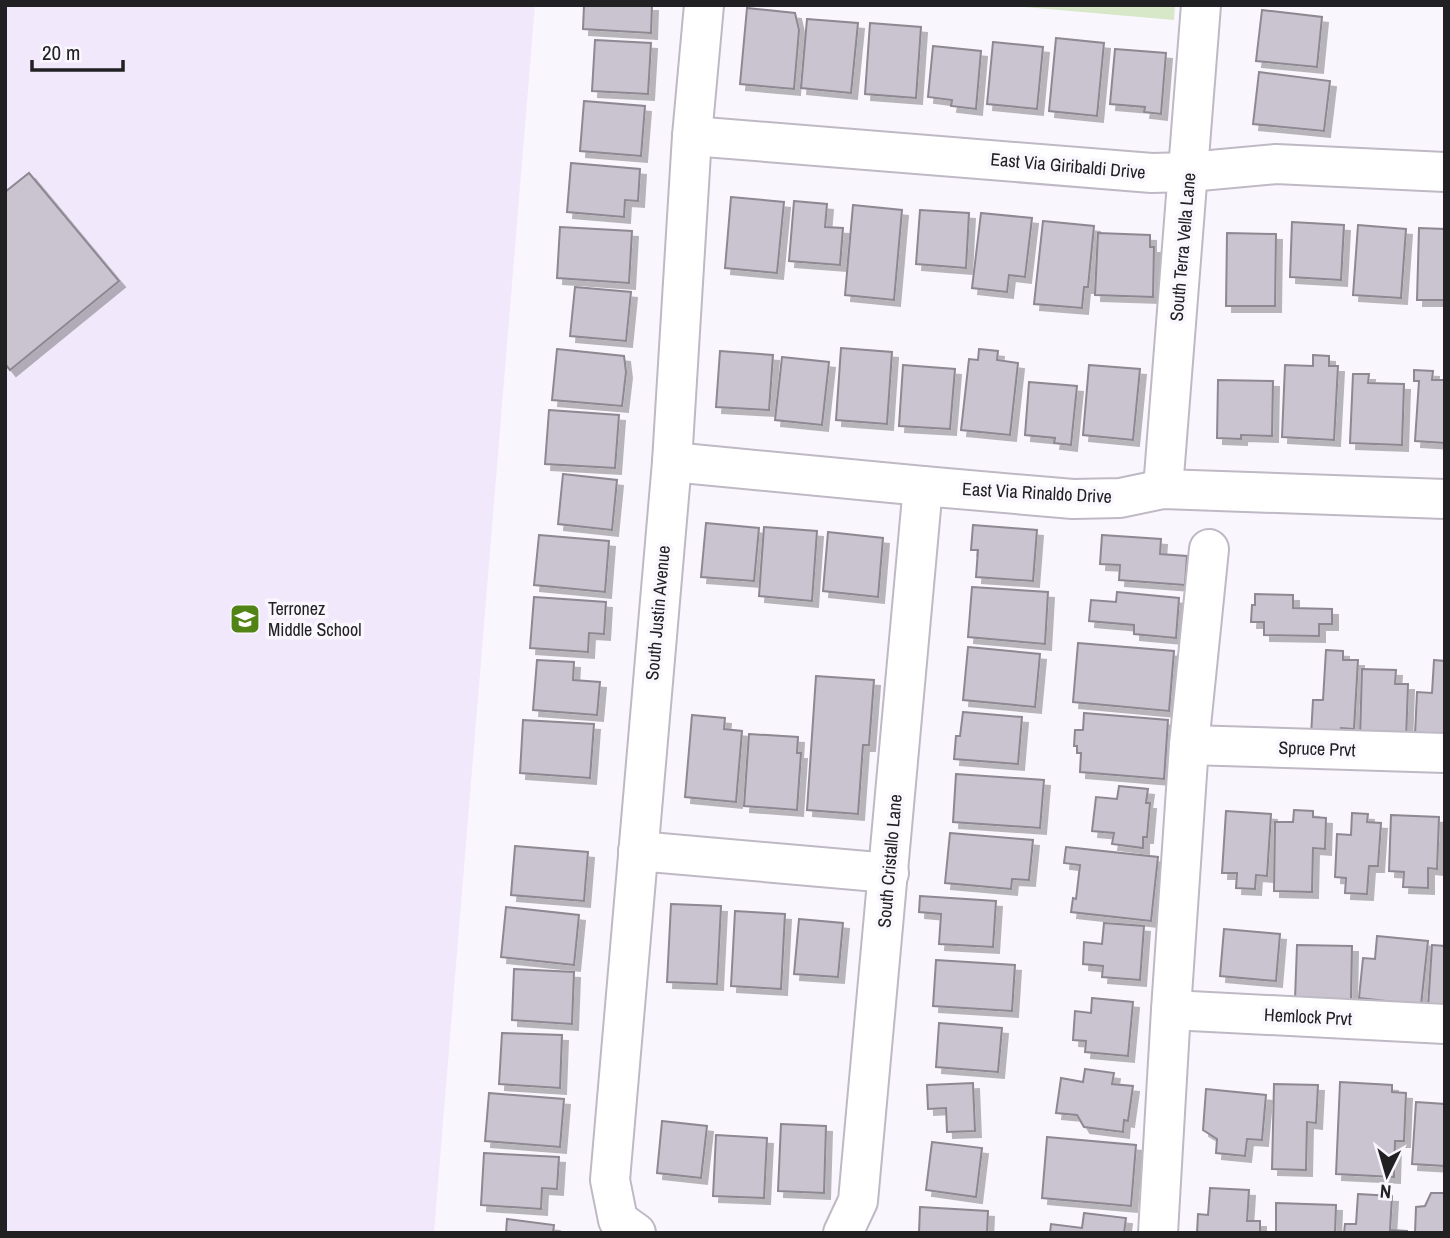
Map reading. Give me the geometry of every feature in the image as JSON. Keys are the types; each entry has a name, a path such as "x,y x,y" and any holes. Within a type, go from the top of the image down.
{"street":[{"name":"South Justin Avenue","path":"627,1226 610,1181 672,461 692,136 704,5"},
{"name":"South Terra Vella Lane","path":"1163,489 1201,5"},
{"name":"East Via Giribaldi Drive","path":"692,136 1152,173 1276,164 1445,172"},
{"name":"East Via Rinaldo Drive","path":"672,461 1073,499 1120,498 1163,489 1445,499"},
{"name":"South Cristallo Lane","path":"843,1233 858,1201 923,486"},
{"path":"1158,1233 1189,745 1209,549"},
{"name":"Spruce Prvt","path":"1189,745 1445,753"},
{"path":"638,851 889,873"},
{"name":"Hemlock Prvt","path":"1171,1010 1445,1024"}],"shaded area":[{"name":"Terronez Middle School","path":"5,5 535,5 434,1233 5,1233"}],"green space":[{"path":"1002,5 1175,5 1174,20"}],"building":[{"path":"584,5 652,5 651,33 583,29"},
{"path":"747,8 795,13 799,30 794,89 740,84"},
{"path":"1262,10 1322,17 1317,67 1256,61"},
{"path":"807,19 858,23 851,93 801,88"},
{"path":"870,23 921,27 916,98 865,94"},
{"path":"1056,38 1104,43 1097,116 1049,111"},
{"path":"595,40 651,43 648,94 592,91"},
{"path":"993,42 1043,47 1037,109 987,104"},
{"path":"933,46 981,51 976,109 951,106 952,100 928,97"},
{"path":"1115,49 1166,53 1161,114 1144,112 1145,107 1110,104"},
{"path":"1259,72 1330,81 1324,131 1253,124"},
{"path":"584,101 645,106 641,156 580,151"},
{"path":"571,163 640,169 638,201 625,200 624,217 567,212"},
{"path":"29,173 119,281 10,370 5,364 5,192"},
{"path":"731,197 784,202 777,273 725,268"},
{"path":"794,201 827,204 825,227 843,228 840,265 789,261"},
{"path":"853,205 902,210 894,300 845,295"},
{"path":"920,210 969,213 966,268 916,264"},
{"path":"981,213 1032,218 1025,277 1009,275 1007,292 972,288"},
{"path":"1043,221 1094,226 1088,287 1084,287 1082,308 1034,304"},
{"path":"1292,222 1344,225 1341,280 1290,277"},
{"path":"1358,225 1406,229 1401,298 1353,295"},
{"path":"560,227 632,231 629,283 557,278"},
{"path":"1419,228 1445,229 1445,300 1417,300"},
{"path":"1098,233 1150,235 1150,247 1154,247 1153,297 1095,295"},
{"path":"1227,233 1276,234 1275,306 1226,306"},
{"path":"575,287 631,292 626,341 570,336"},
{"path":"841,348 892,352 887,424 836,420"},
{"path":"557,349 624,356 626,372 622,406 552,400"},
{"path":"979,349 998,351 997,360 1018,363 1010,435 961,430 969,359 978,360"},
{"path":"720,351 773,355 769,410 716,407"},
{"path":"1313,355 1329,356 1329,366 1338,366 1334,440 1282,437 1285,365 1313,366"},
{"path":"782,357 829,362 822,425 775,420"},
{"path":"903,365 955,369 950,429 899,426"},
{"path":"1089,365 1140,369 1133,440 1083,435"},
{"path":"1414,370 1433,371 1432,380 1445,380 1445,443 1415,441 1419,381 1414,381"},
{"path":"1353,374 1369,374 1368,383 1404,384 1402,445 1350,443"},
{"path":"1218,380 1273,381 1272,436 1241,435 1241,439 1217,438"},
{"path":"1029,382 1077,386 1071,445 1054,443 1055,438 1025,435"},
{"path":"549,410 619,415 615,468 545,464"},
{"path":"563,474 617,480 612,530 558,524"},
{"path":"706,523 759,528 754,581 701,577"},
{"path":"973,525 1037,530 1033,581 976,577 978,550 971,550"},
{"path":"764,527 817,531 812,601 759,596"},
{"path":"828,532 883,538 878,597 823,591"},
{"path":"539,535 609,541 605,592 534,585"},
{"path":"1102,535 1161,539 1160,554 1187,556 1185,585 1119,580 1120,565 1100,564"},
{"path":"972,587 1048,592 1045,644 968,637"},
{"path":"1117,592 1179,598 1176,638 1134,634 1134,625 1089,621 1091,600 1116,602"},
{"path":"1255,594 1293,595 1293,608 1332,609 1332,624 1319,624 1319,636 1264,635 1264,622 1251,622"},
{"path":"534,597 606,602 604,634 589,633 588,652 530,648"},
{"path":"1078,643 1174,651 1169,711 1073,702"},
{"path":"968,647 1040,654 1035,707 963,700"},
{"path":"1326,650 1343,651 1343,660 1358,660 1354,729 1341,728 1340,743 1311,736 1313,700 1323,700"},
{"path":"537,660 574,662 573,680 600,682 597,715 533,710"},
{"path":"1434,660 1445,661 1445,744 1415,735 1417,692 1432,693"},
{"path":"1362,669 1396,670 1395,684 1408,684 1406,741 1360,739"},
{"path":"816,676 874,680 869,745 863,745 858,814 807,810"},
{"path":"963,712 1022,717 1018,764 954,759 956,736 960,736"},
{"path":"1084,713 1168,720 1164,779 1080,772 1081,753 1077,753 1077,746 1074,746 1075,730 1083,730"},
{"path":"692,715 725,718 724,729 742,731 736,802 685,797"},
{"path":"523,720 594,724 590,778 520,773"},
{"path":"749,734 798,737 797,753 801,753 797,810 744,806"},
{"path":"956,774 1044,780 1040,828 953,822"},
{"path":"1119,786 1148,789 1146,803 1150,803 1147,837 1143,837 1143,848 1112,844 1114,833 1092,831 1096,797 1117,799"},
{"path":"1294,810 1313,811 1313,817 1326,818 1325,849 1313,848 1312,892 1274,891 1275,822 1293,822"},
{"path":"1226,811 1271,814 1267,876 1256,875 1255,889 1236,888 1237,873 1222,873"},
{"path":"1352,813 1368,814 1367,822 1381,823 1378,866 1369,866 1367,894 1345,893 1346,878 1335,877 1337,834 1351,835"},
{"path":"1391,815 1439,817 1437,869 1428,868 1428,888 1403,887 1404,872 1389,871"},
{"path":"950,833 1033,840 1029,880 1012,879 1011,889 945,883"},
{"path":"515,846 588,852 584,901 511,895"},
{"path":"1066,847 1158,857 1151,921 1071,912 1073,898 1076,899 1080,865 1064,863"},
{"path":"920,896 996,901 993,947 939,944 941,914 919,912"},
{"path":"671,904 721,906 717,984 667,982"},
{"path":"506,907 579,915 574,965 501,957"},
{"path":"735,911 785,914 781,989 731,986"},
{"path":"799,919 843,923 838,977 794,974"},
{"path":"1104,923 1144,926 1140,980 1102,977 1103,966 1083,964 1084,942 1102,944"},
{"path":"1224,929 1280,934 1276,981 1220,976"},
{"path":"1377,936 1428,941 1421,1005 1359,998 1363,958 1375,959"},
{"path":"1297,945 1352,946 1351,1000 1295,999"},
{"path":"1432,945 1445,946 1445,1009 1428,1008"},
{"path":"936,960 1015,965 1012,1011 933,1006"},
{"path":"514,969 574,972 572,1024 512,1020"},
{"path":"1092,998 1133,1002 1128,1056 1085,1052 1086,1041 1073,1040 1075,1011 1091,1013"},
{"path":"939,1023 1002,1028 998,1072 936,1067"},
{"path":"502,1033 562,1035 560,1088 499,1084"},
{"path":"1085,1069 1114,1073 1112,1084 1133,1086 1128,1121 1124,1120 1123,1132 1084,1127 1077,1115 1056,1113 1061,1078 1083,1082"},
{"path":"1340,1082 1392,1085 1392,1092 1406,1093 1404,1141 1395,1141 1394,1177 1336,1174"},
{"path":"973,1083 975,1131 947,1132 946,1108 928,1109 927,1085"},
{"path":"1274,1084 1318,1085 1316,1123 1307,1122 1306,1170 1272,1169"},
{"path":"1206,1089 1266,1095 1262,1140 1247,1139 1245,1156 1216,1153 1217,1139 1203,1130"},
{"path":"489,1093 564,1099 560,1147 485,1141"},
{"path":"1416,1102 1445,1104 1445,1166 1412,1164"},
{"path":"662,1121 707,1126 701,1178 657,1173"},
{"path":"781,1124 826,1126 824,1193 778,1191"},
{"path":"716,1135 767,1138 764,1198 713,1196"},
{"path":"1047,1137 1136,1145 1131,1206 1042,1198"},
{"path":"932,1142 982,1148 976,1197 926,1190"},
{"path":"484,1153 559,1157 557,1189 542,1188 541,1209 481,1205"},
{"path":"1210,1188 1249,1190 1247,1221 1260,1221 1260,1233 1197,1233 1198,1214 1208,1215"},
{"path":"1431,1193 1445,1193 1445,1233 1415,1233 1416,1207 1425,1206"},
{"path":"1358,1194 1392,1196 1390,1230 1407,1233 1344,1233 1345,1224 1356,1224"},
{"path":"1276,1203 1336,1205 1335,1233 1276,1233"},
{"path":"920,1207 988,1211 987,1233 919,1233"},
{"path":"1084,1213 1126,1218 1124,1233 1050,1233 1051,1224 1082,1228"},
{"path":"507,1219 554,1225 553,1233 506,1233"}],"place":[{"name":"Terronez Middle School","path":"245,619"}]}
